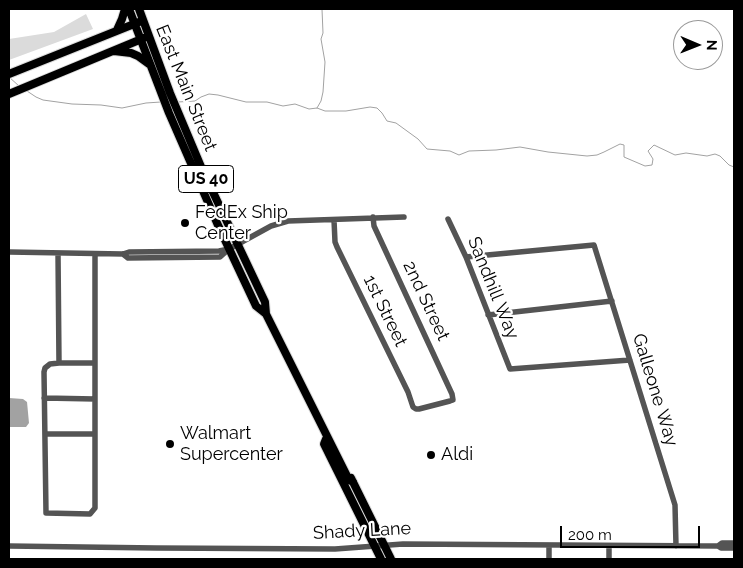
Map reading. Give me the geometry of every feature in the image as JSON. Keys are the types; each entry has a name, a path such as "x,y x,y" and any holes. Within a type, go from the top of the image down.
{"main road":[{"path":"117,30 125,9"},
{"name":"East Main Street","path":"130,9 161,94 203,193 265,302 266,314 326,437 324,444 381,559"},
{"name":"East Main Street","path":"139,9 170,93 233,247"},
{"path":"12,73 135,24 142,19"},
{"path":"11,93 148,36"},
{"path":"112,51 130,53 150,64"},
{"path":"326,437 349,480 353,482 391,559"}],"street":[{"name":"2nd Street","path":"373,217 374,226 453,397 450,401 420,409"},
{"path":"9,252 123,254 128,252 219,251 233,247 271,226 283,222 404,217"},
{"name":"Sandhill Way","path":"448,219 466,258 510,369 630,360"},
{"name":"1st Street","path":"334,220 337,247 408,392 413,407 420,409"},
{"name":"Galleone Way","path":"466,258 594,245 675,505 676,546"},
{"path":"58,253 59,363"},
{"path":"95,254 95,363 94,398 94,508 90,514 46,513 44,372 53,363 95,363"},
{"path":"488,314 612,301"},
{"path":"44,398 94,398"},
{"path":"45,434 94,434"},
{"name":"Shady Lane","path":"718,546 722,543 734,543"},
{"name":"Shady Lane","path":"9,546 328,549 403,544 718,546 721,548 734,548"},
{"path":"549,545 549,559"},
{"path":"609,546 609,559"}],"shaded area":[{"path":"86,14 93,29 9,60 9,39 54,32"},
{"path":"9,398 23,399 27,402 29,423 26,427 9,427"}],"waterway":[{"path":"317,108 323,92 325,62 321,39 323,33 322,9"},
{"path":"9,77 19,86"},
{"path":"27,91 43,100 72,104 122,108 161,102"},
{"path":"178,102 195,101 209,94 246,102 267,102 283,106 295,104 309,109 317,108 325,111 377,108 387,121 396,123 418,139 427,149 450,151 459,155 469,151 520,147 587,156 597,155 620,144 624,145 624,157 645,166 652,165 653,159 648,151 654,145 675,155 686,153 707,156 715,154 734,167"}],"place":[{"name":"FedEx Ship Center","path":"185,223"},
{"name":"Walmart Supercenter","path":"170,444"},
{"name":"Aldi","path":"431,455"}]}
